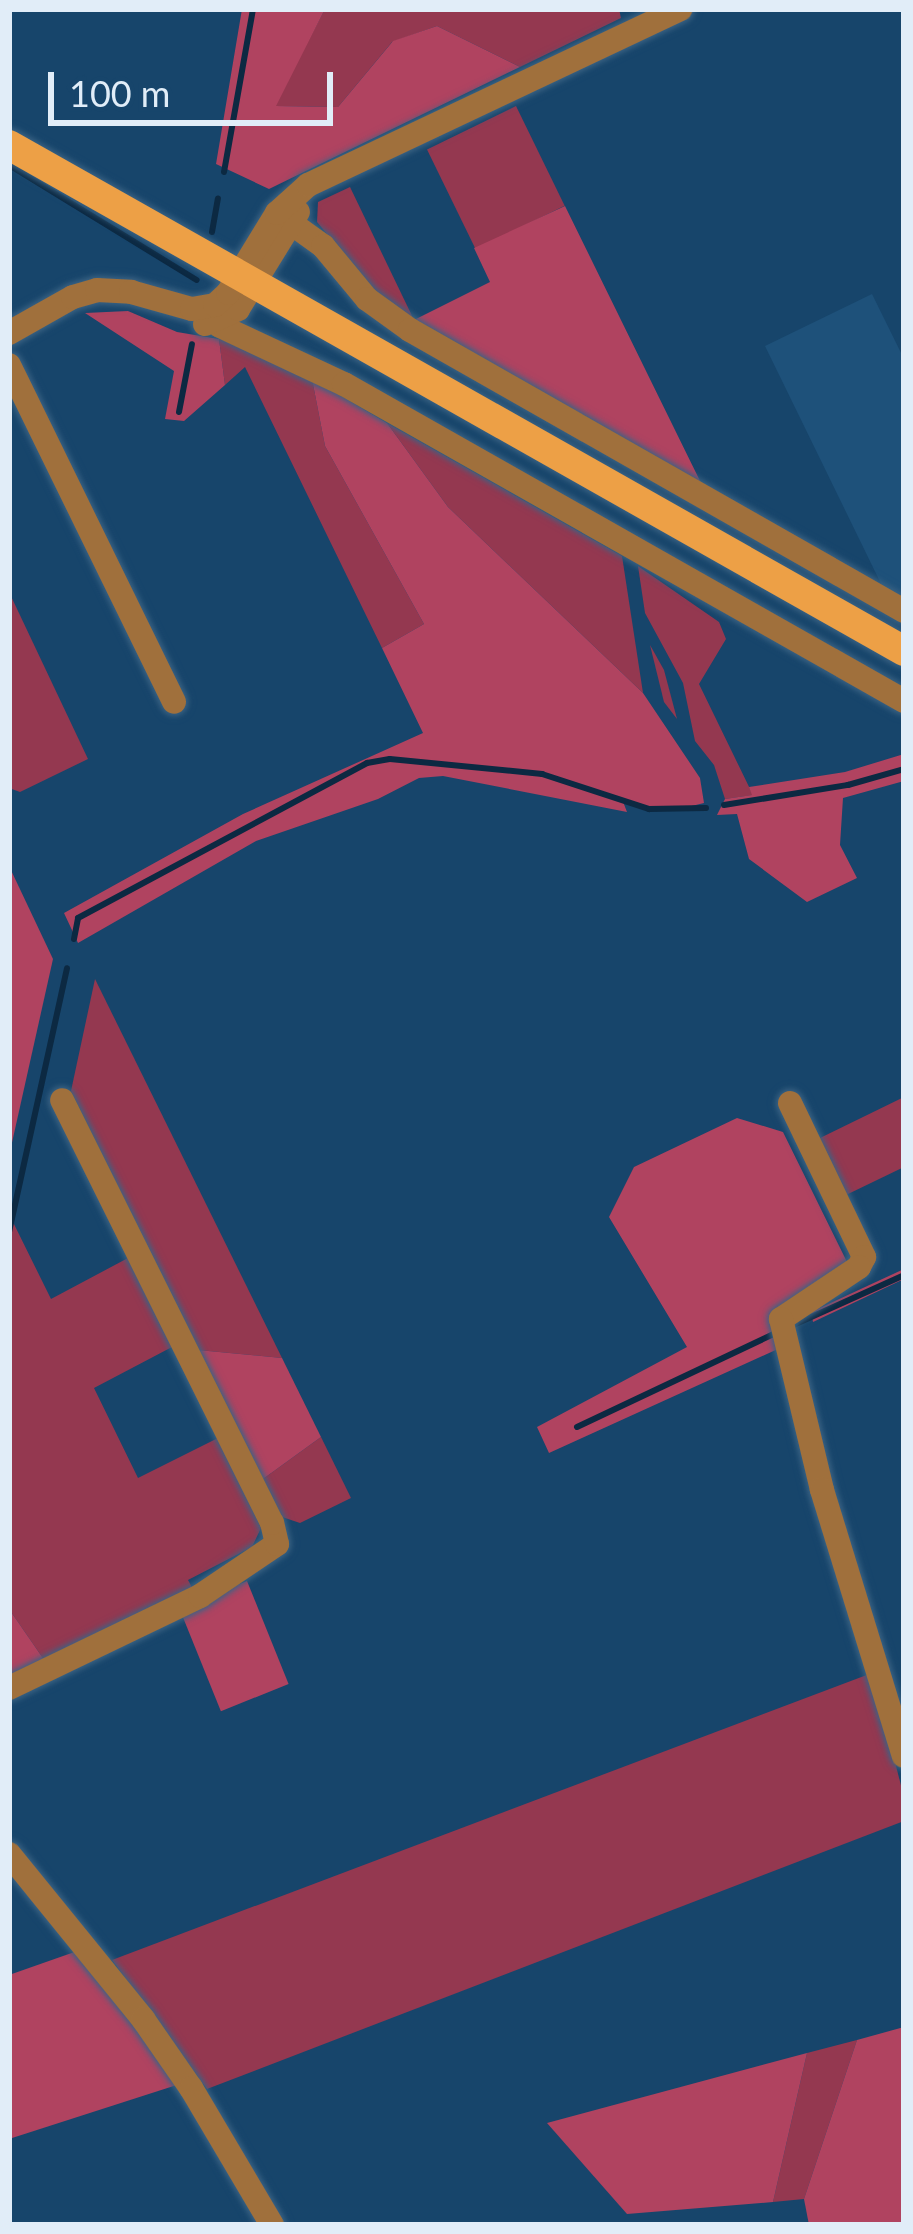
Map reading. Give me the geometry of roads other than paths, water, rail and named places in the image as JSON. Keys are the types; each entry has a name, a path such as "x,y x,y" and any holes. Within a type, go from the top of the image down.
{"main road":[{"path":"9,145 904,651"}],"street":[{"path":"211,315 238,309 246,280 284,218 348,169 680,9"},
{"path":"284,218 322,246 377,308 410,330 904,611"},
{"path":"19,328 73,297 98,290 211,315 344,384 904,701"},
{"path":"9,365 174,702"},
{"path":"9,1688 200,1596 277,1544 272,1523 62,1100"},
{"path":"790,1103 864,1257 859,1267 781,1319 822,1490 904,1756"},
{"path":"9,1854 19,1881 191,2088 272,2225"}],"waterway":[{"path":"224,172 253,9"},
{"path":"9,165 197,280"},
{"path":"212,232 218,199"},
{"path":"179,412 192,344"},
{"path":"74,939 78,918 367,763 390,759 542,774 649,809 706,808"},
{"path":"724,805 848,785 904,769"},
{"path":"9,1232 67,968"},
{"path":"789,1327 904,1275"},
{"path":"577,1427 774,1334"}]}
